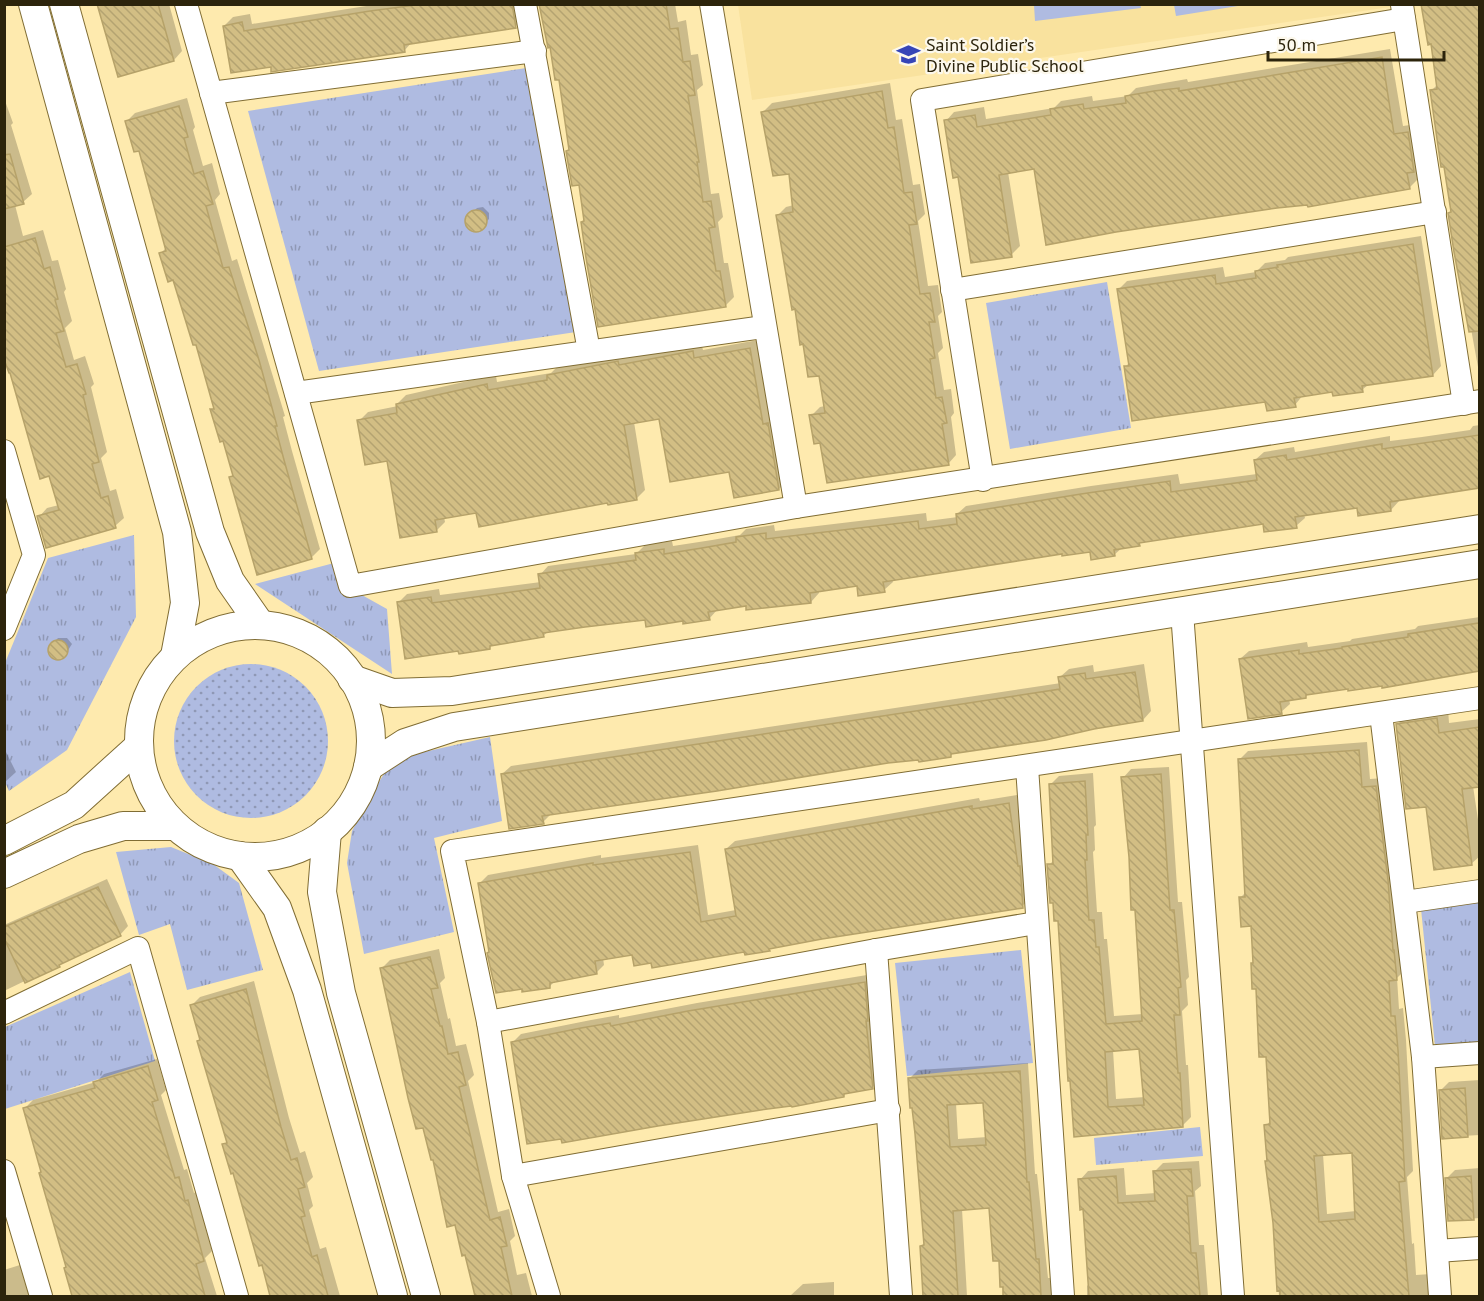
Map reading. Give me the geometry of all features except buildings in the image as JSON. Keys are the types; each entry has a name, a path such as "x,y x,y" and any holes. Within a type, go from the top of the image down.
{"street":[{"path":"33,4 177,532 185,603 175,656"},
{"path":"63,4 210,532 230,581 260,624"},
{"path":"186,4 350,586 796,507 983,480 1472,403 1435,212 1403,12 922,100 983,480"},
{"path":"525,4 590,351"},
{"path":"711,4 796,507"},
{"path":"211,93 535,51"},
{"path":"952,290 1435,212"},
{"path":"296,393 764,327"},
{"path":"4,451 34,555 4,629"},
{"path":"352,679 392,693 452,691 1479,529"},
{"path":"368,767 405,743 454,727 1479,564"},
{"path":"1182,612 1233,1296"},
{"path":"260,624 294,631 310,638 338,659 362,696 370,725 368,767 355,799 345,814 327,831 297,849 285,853 251,857 216,851 195,841 175,826 147,785 139,746 141,718 147,698 154,682 175,656 197,640 220,630 260,624"},
{"path":"549,1296 513,1176 488,1022 452,851 1479,698"},
{"path":"1381,714 1423,1057 1440,1296"},
{"path":"4,841 74,805 139,746"},
{"path":"1027,767 1036,923 1064,1296"},
{"path":"4,874 79,839 123,826 175,826"},
{"path":"327,831 322,892 341,993 426,1296"},
{"path":"240,856 277,908 307,990 393,1296"},
{"path":"1405,902 1479,891"},
{"path":"488,1022 876,950 1036,923"},
{"path":"4,1013 138,948 237,1296"},
{"path":"876,950 901,1296"},
{"path":"1423,1057 1479,1053"},
{"path":"513,1176 889,1110"},
{"path":"4,1171 12,1225 40,1296"},
{"path":"1437,1251 1479,1248"}],"shaded area":[{"name":"Saint Soldier’s Divine Public School","path":"1390,4 1390,7 752,100 738,5"}],"green space":[{"path":"1140,4 1141,8 1035,21 1034,5"},
{"path":"1244,4 1176,16 1174,5"},
{"path":"533,67 576,332 319,371 248,111"},
{"path":"1107,282 1131,428 1010,449 986,303"},
{"path":"134,535 136,617 67,750 9,791 4,780 5,663 48,558"},
{"path":"334,563 344,585 387,609 392,674 255,584"},
{"path":"251,664 280,670 294,677 305,687 315,698 322,712 328,741 322,770 315,784 305,795 294,805 280,812 251,818 222,812 208,805 197,795 187,784 180,770 174,741 180,712 187,698 197,687 208,677 222,670"},
{"path":"490,737 502,821 434,838 454,932 364,954 347,863 352,831 372,793 387,769 411,755"},
{"path":"171,847 213,864 239,883 263,970 187,990 170,924 139,935 116,852"},
{"path":"1479,902 1479,1043 1435,1046 1421,909"},
{"path":"1021,950 1033,1063 907,1076 895,963"},
{"path":"130,972 155,1061 5,1109 5,1027"},
{"path":"1200,1127 1203,1156 1096,1165 1094,1138"}],"place":[{"name":"Saint Soldier’s Divine Public School","path":"908,54"}]}
